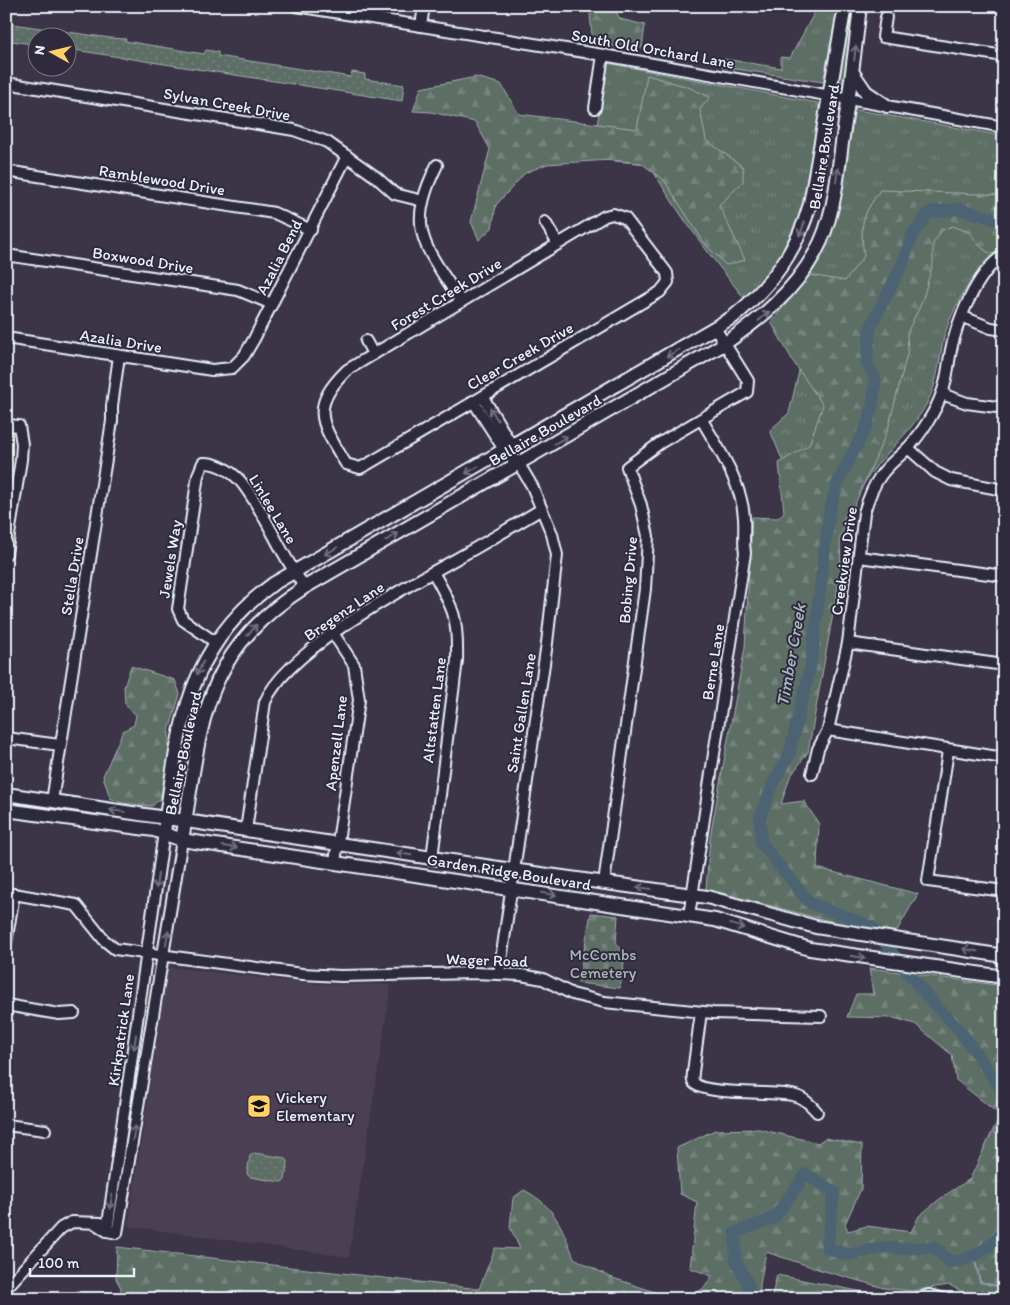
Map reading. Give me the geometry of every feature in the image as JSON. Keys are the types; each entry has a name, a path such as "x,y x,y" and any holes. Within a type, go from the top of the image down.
{"main road":[{"name":"Bellaire Boulevard","path":"164,832 181,729 195,678 215,642 244,606 273,584 715,328 753,300 779,271 804,228 810,204 845,6"},
{"name":"Bellaire Boulevard","path":"182,840 204,714 218,677 233,654 263,618 304,588 724,344 765,315 786,294 816,252 831,213 853,73 860,6"},
{"path":"853,73 866,92 887,106"},
{"name":"Garden Ridge Boulevard","path":"6,794 723,900 816,927 1004,956"},
{"path":"6,809 49,807 52,801"},
{"name":"Garden Ridge Boulevard","path":"6,809 164,832 182,840 689,916 744,928 810,949 1004,977"}],"street":[{"name":"South Old Orchard Lane","path":"296,6 323,8 421,26 603,55 1004,127"},
{"path":"421,26 424,6"},
{"path":"886,17 882,37 1004,56"},
{"path":"595,108 603,55"},
{"name":"Sylvan Creek Drive","path":"6,83 294,130 326,142 395,194 423,201"},
{"name":"Azalia Bend","path":"232,368 249,348 311,230 347,156"},
{"path":"437,165 424,192 420,228 422,236 461,302"},
{"name":"Ramblewood Drive","path":"6,171 274,213 311,230"},
{"name":"Forest Creek Drive","path":"346,464 323,423 323,404 332,384 347,370 605,216 614,214 624,218 646,246"},
{"path":"545,222 558,244"},
{"name":"Clear Creek Drive","path":"346,464 360,468 368,464 660,292 668,282 667,273 646,246"},
{"name":"Boxwood Drive","path":"6,255 238,290 272,304"},
{"name":"Creekview Drive","path":"812,774 818,749 828,730 848,644 864,513 874,488 891,463 908,448 942,394 954,336 982,274 992,263 1004,255"},
{"path":"963,317 991,328 1004,330"},
{"name":"Bobing Drive","path":"604,882 645,588 648,536 641,505 627,467 660,443 744,395 748,388 748,381 715,328"},
{"name":"Azalia Drive","path":"6,338 212,370 232,368"},
{"path":"366,341 373,354"},
{"name":"Stella Drive","path":"52,801 112,421 112,406 119,356"},
{"path":"942,394 967,403 1004,408"},
{"name":"Saint Gallen Lane","path":"478,399 532,486 540,510 552,534 557,555 547,643 512,870 499,974"},
{"name":"Berne Lane","path":"689,916 745,553 743,538 744,518 738,494 726,461 702,420"},
{"path":"6,424 19,426 22,444 6,554"},
{"path":"908,448 935,472 951,480 1004,490"},
{"name":"Linlee Lane","path":"203,464 210,463 223,467 245,486 293,573 304,588"},
{"name":"Jewels Way","path":"203,464 198,476 178,609 183,620 215,642"},
{"name":"Bregenz Lane","path":"246,830 265,702 279,678 333,633 540,510"},
{"path":"859,557 1004,576"},
{"name":"Altstatten Lane","path":"432,858 457,660 454,611 433,572"},
{"name":"Apenzell Lane","path":"333,633 354,665 359,700 335,862"},
{"path":"848,644 1004,665"},
{"path":"828,730 1004,758"},
{"path":"6,738 60,745"},
{"path":"948,750 928,881 1004,891"},
{"name":"Kirkpatrick Lane","path":"113,1227 164,832"},
{"name":"Kirkpatrick Lane","path":"113,1227 164,956 182,840"},
{"name":"Wager Road","path":"6,943 14,894 76,905 104,940 115,949 302,974 499,974 543,979 572,994 604,1002 701,1012 821,1016"},
{"path":"6,1006 59,1014 74,1013"},
{"path":"701,1012 692,1080 695,1084 710,1089 793,1095 809,1103 817,1112"},
{"path":"6,1125 45,1130"},
{"path":"8,1282 61,1228 72,1222 113,1227"},
{"path":"917,1299 929,1295 944,1299"}],"shaded area":[{"name":"Vickery Elementary","path":"168,967 317,984 391,985 349,1257 128,1226"}],"green space":[{"path":"592,6 613,6 620,19 645,25 642,48 615,47 592,35 590,14"},
{"path":"818,6 838,6 823,82 722,67 724,59 781,68 781,57 790,58"},
{"path":"849,6 853,6 854,10 846,82 841,87 838,86 849,23"},
{"path":"6,23 41,28 28,28 28,44 6,40"},
{"path":"78,33 126,39 125,41 204,54 206,50 218,52 218,56 351,77 352,72 365,74 365,79 404,85 402,101 78,51"},
{"path":"607,63 818,103 820,115 810,184 801,218 788,249 779,263 745,299 694,234 649,164 592,159"},
{"path":"647,75 688,87 710,97 700,109 706,140 743,167 743,182 719,205 745,260 726,265 705,244 664,180 641,163 610,160 547,164 525,173 496,205 492,228 479,240 471,222 490,149 475,122 431,112 413,111 421,88 476,77 501,84 519,114 637,129"},
{"path":"852,109 1004,136 1004,252 994,257 984,266 966,288 953,313 944,337 935,383 929,400 909,430 873,470 850,506 785,467 770,430 789,413 800,367 831,288 808,271 816,257"},
{"path":"880,190 1004,195 1004,250 991,254 982,248 969,232 953,226 942,230 933,244 933,263 922,302 907,333 908,350 888,429 840,538 841,570 808,752 790,777 781,804 804,801 819,824 817,868 918,894 895,934 849,926 706,889 710,837 745,647 752,517 778,518 784,512 779,463 809,445 823,405 794,363 771,322 810,275 845,281 864,256 863,221"},
{"path":"131,666 175,680 180,694 169,731 169,756 160,799 152,806 122,803 110,798 103,776 123,731 134,725 136,715 125,704 124,687"},
{"name":"McCombs Cemetery","path":"591,913 618,916 616,942 625,955 620,988 578,983"},
{"path":"869,968 1004,986 1004,1299 978,1299 949,1285 911,1291 884,1288 766,1252 760,1284 760,1299 688,1299 705,1287 712,1276 690,1268 697,1202 680,1194 677,1148 715,1130 759,1129 818,1143 825,1138 862,1145 861,1189 845,1224 848,1231 867,1226 911,1232 919,1216 941,1198 970,1179 1000,1115 956,1080 952,1055 915,1024 894,1018 847,1017 856,994 873,994"},
{"path":"254,1153 285,1158 288,1161 285,1180 281,1182 250,1177 247,1174 250,1156"},
{"path":"524,1190 543,1203 556,1218 574,1258 610,1277 676,1299 120,1299 121,1288 116,1279 117,1247 479,1289 495,1248 520,1249 510,1227 513,1198"},
{"path":"777,1275 899,1299 771,1299"}],"waterway":[{"name":"Timber Creek","path":"1004,222 960,209 930,212 913,233 902,265 870,328 867,363 875,378 873,402 867,425 837,484 829,514 811,664 789,755 774,782 760,817 761,843 810,903 872,927 926,995 961,1032 1004,1093"},
{"name":"Timber Creek","path":"749,1299 749,1285 736,1261 735,1233 774,1218 806,1174 834,1192 827,1248 848,1255 885,1247 904,1249 934,1247 950,1262 959,1261 974,1256 992,1243 1004,1231"},
{"path":"974,1256 980,1282 1004,1288"}],"place":[{"name":"Vickery Elementary","path":"259,1106"}]}
